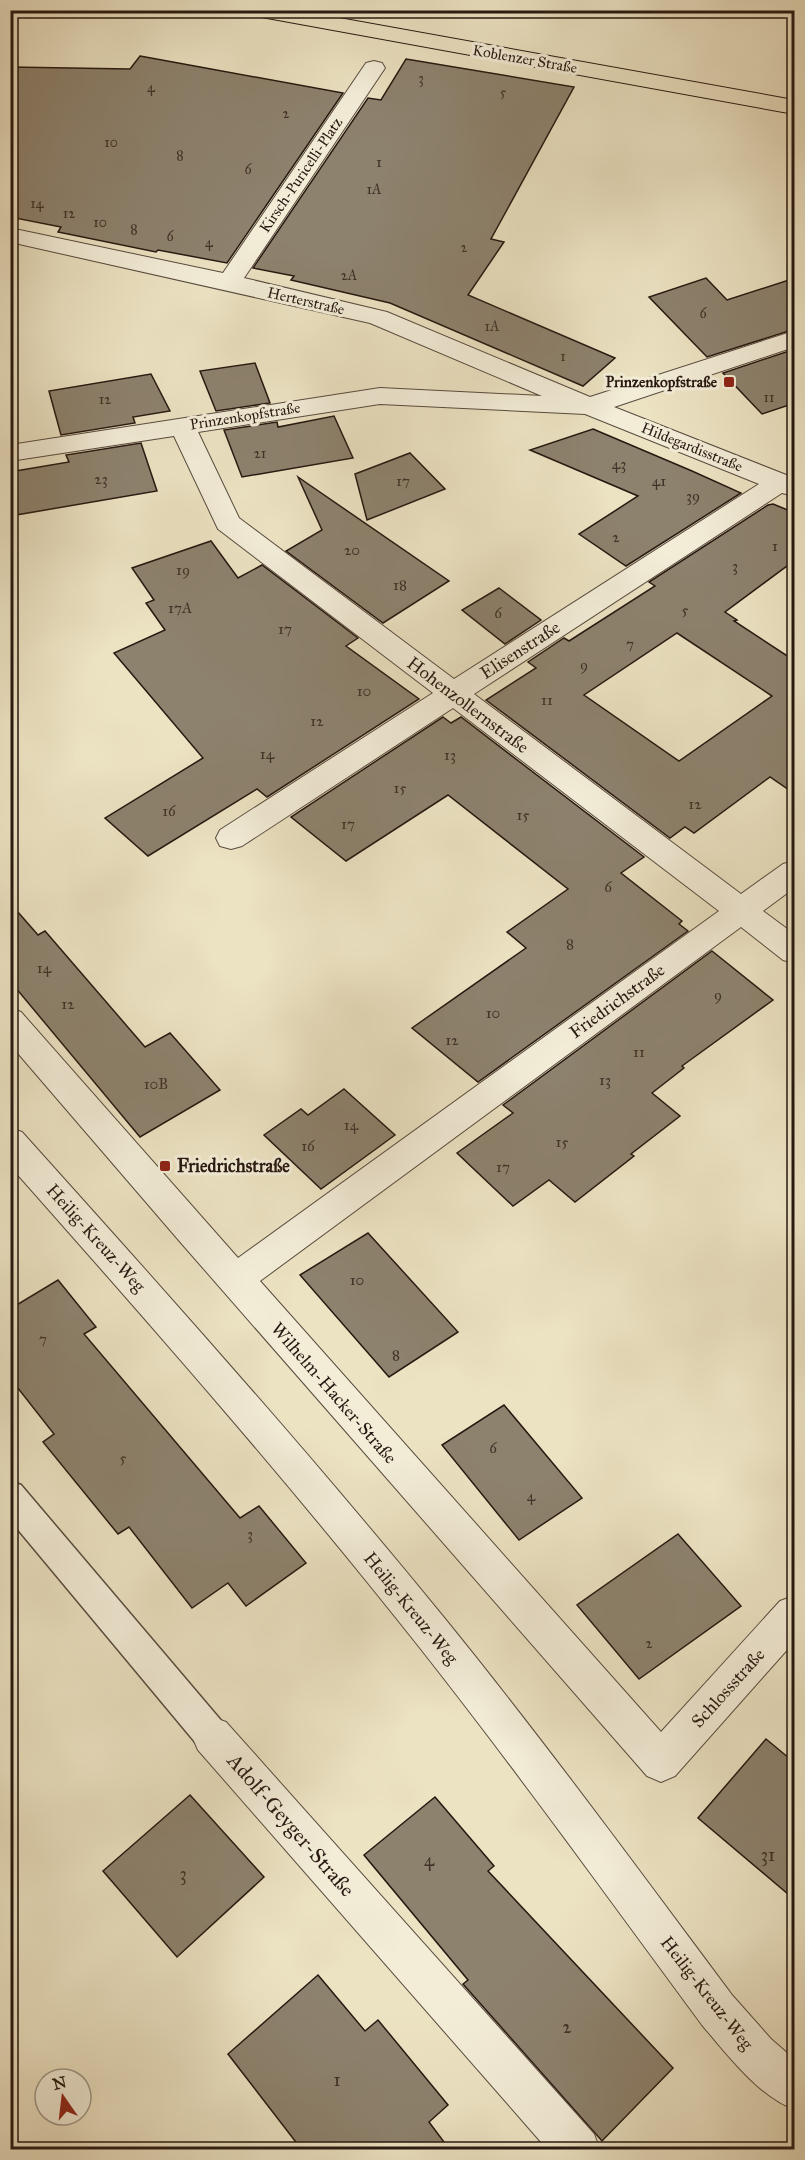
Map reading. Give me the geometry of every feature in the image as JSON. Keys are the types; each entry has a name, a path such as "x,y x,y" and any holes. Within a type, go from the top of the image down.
{"main road":[{"name":"Koblenzer Straße","path":"256,10 795,106"}],"street":[{"name":"Kirsch-Puricelli-Platz","path":"229,282 374,68"},
{"name":"Herterstraße","path":"10,236 229,282 378,317 589,406"},
{"name":"Prinzenkopfstraße","path":"10,453 380,396 589,406 795,339"},
{"name":"Hildegardisstraße","path":"589,406 787,484"},
{"name":"Hohenzollernstraße","path":"182,425 228,523 795,951"},
{"name":"Elisenstraße","path":"231,838 453,694 787,484"},
{"name":"Friedrichstraße","path":"236,1279 795,872"},
{"name":"Wilhelm-Hacker-Straße","path":"10,1021 194,1234 661,1762"},
{"name":"Heilig-Kreuz-Weg","path":"10,1142 157,1305 340,1520 434,1635 717,2010 756,2054 795,2086"},
{"name":"Schlossstraße","path":"661,1762 795,1614"},
{"name":"Adolf-Geyger-Straße","path":"212,1736 578,2150"}],"lane":[{"name":"Adolf-Geyger-Straße","path":"10,1495 212,1736"}],"building":[{"path":"140,56 343,93 227,263 158,250 156,252 58,232 61,227 10,217 10,67 130,69"},
{"path":"406,59 574,87 491,239 504,242 468,295 615,358 583,386 390,303 291,280 294,276 253,268 368,98 381,100"},
{"path":"706,278 727,300 795,278 795,329 707,357 649,297"},
{"path":"795,349 795,403 762,414 723,373"},
{"path":"255,363 270,403 216,411 200,371"},
{"path":"151,374 170,411 133,417 135,423 61,435 49,391"},
{"path":"334,416 353,458 242,477 224,430 277,422 278,427"},
{"path":"593,429 741,493 626,566 579,534 638,496 530,450"},
{"path":"141,443 157,491 10,516 10,472 69,462 66,455"},
{"path":"410,453 445,489 367,520 355,474"},
{"path":"298,477 449,581 383,623 286,551 322,530"},
{"path":"773,504 795,513 795,560 725,612 737,620 734,621 795,661 795,794 770,777 694,833 685,827 670,838 486,700 536,668 528,662 564,638 569,641 655,586 649,582 768,505","holes":["677,633 772,696 679,761 584,695"]},
{"path":"211,541 238,578 262,565 358,638 346,646 419,699 267,797 257,789 148,856 105,818 203,758 114,653 165,630 146,603 154,600 132,568"},
{"path":"499,588 541,620 505,644 462,610"},
{"path":"443,717 451,723 461,717 644,857 621,873 682,921 679,924 688,931 478,1082 412,1028 526,948 507,932 568,889 448,795 346,861 291,817"},
{"path":"10,903 38,935 45,931 145,1047 170,1033 220,1090 140,1137 10,981"},
{"path":"712,951 773,1000 682,1066 684,1068 652,1093 680,1116 631,1154 634,1156 575,1202 549,1180 513,1206 457,1153 513,1113 503,1105"},
{"path":"344,1089 395,1135 321,1189 264,1135 301,1109 308,1115"},
{"path":"368,1233 458,1332 389,1377 300,1275"},
{"path":"58,1280 96,1327 84,1334 240,1518 259,1506 306,1563 246,1606 228,1583 192,1608 129,1527 118,1534 43,1442 54,1434 10,1378 10,1309"},
{"path":"504,1405 582,1498 519,1540 442,1445"},
{"path":"678,1534 741,1606 639,1679 577,1605"},
{"path":"766,1739 795,1763 795,1900 698,1818"},
{"path":"190,1795 264,1877 177,1957 103,1871"},
{"path":"435,1797 494,1866 488,1871 673,2068 602,2141 463,1984 468,1980 364,1855"},
{"path":"318,1975 365,2031 378,2020 448,2105 429,2122 450,2150 302,2150 228,2054"}],"place":[{"name":"Prinzenkopfstraße","path":"729,382"},
{"name":"Friedrichstraße","path":"165,1166"}]}
